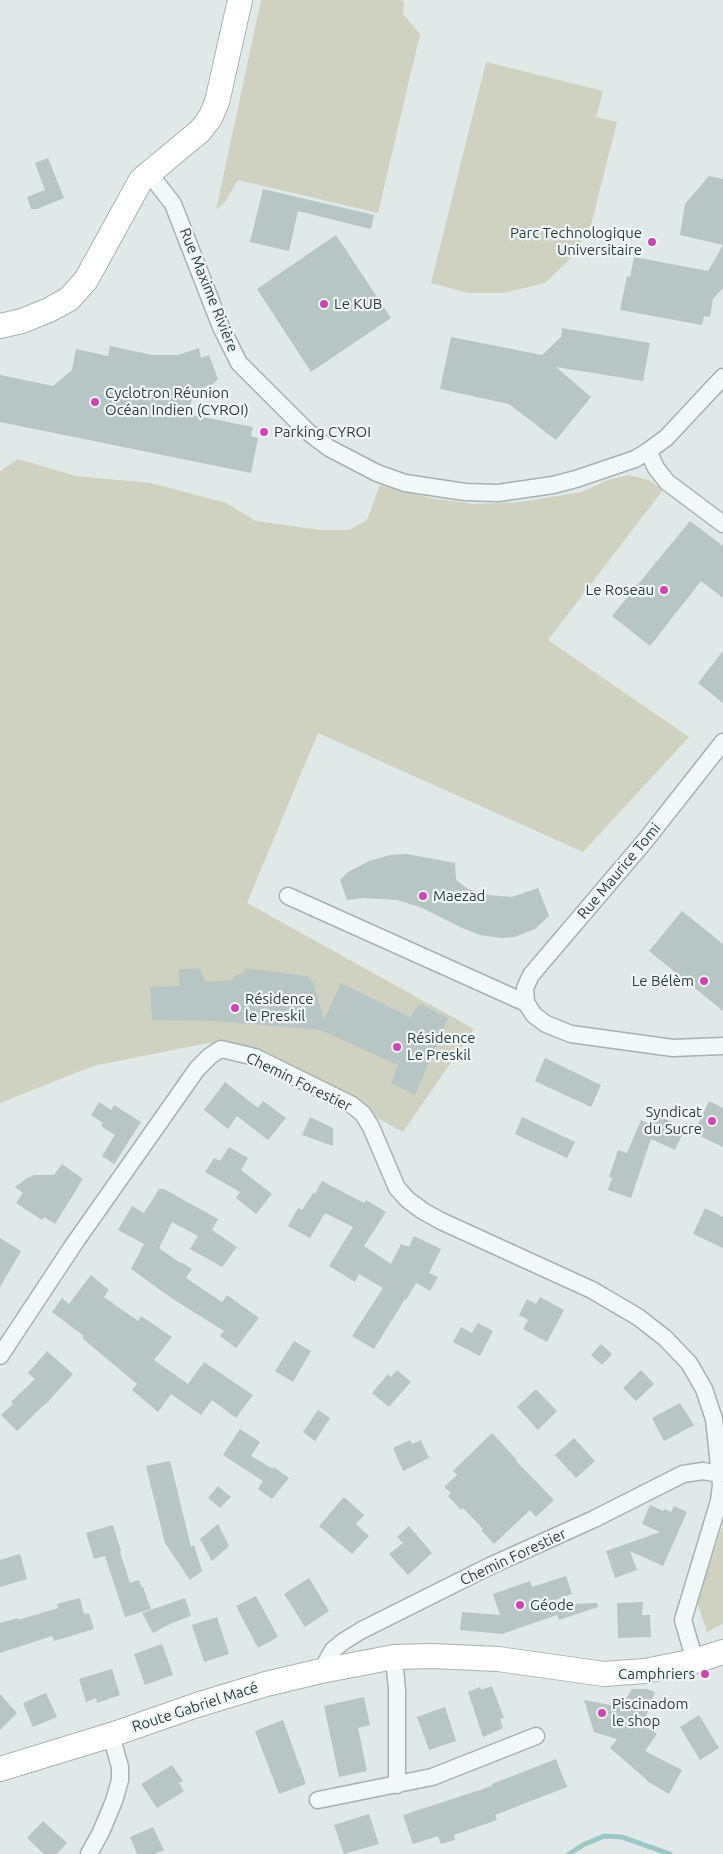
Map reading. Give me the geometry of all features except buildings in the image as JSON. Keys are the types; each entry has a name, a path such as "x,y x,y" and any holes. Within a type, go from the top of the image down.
{"main road":[{"path":"0,326 22,321 69,299 86,280 131,195 141,180 200,131 210,118 217,102 240,0"},
{"name":"Route Gabriel Macé","path":"0,1769 112,1735 206,1702 266,1684 321,1671 394,1658 432,1656 498,1658 604,1674 645,1671 695,1661 723,1652"}],"street":[{"name":"Rue Maxime Rivière","path":"149,173 173,204 222,327 239,363 308,432 329,448 377,473 405,483 465,492 498,493 553,485 576,479 648,451 666,438 723,377"},
{"path":"648,451 656,468 667,482 723,524"},
{"name":"Rue Maurice Tomi","path":"526,1003 525,988 531,975 645,841 723,742"},
{"path":"288,896 526,1003 534,1014 546,1024 571,1034 673,1048 723,1046"},
{"name":"Chemin Forestier","path":"0,1356 74,1244 198,1068 210,1056 221,1049 255,1057 352,1105 363,1114 371,1127 397,1188 408,1200 423,1211 592,1290 638,1317 666,1338 689,1363 704,1388 714,1419 721,1485 684,1620 695,1661"},
{"name":"Chemin Forestier","path":"321,1671 333,1650 344,1641 362,1630 490,1566 594,1519 683,1474 703,1471 720,1474"},
{"path":"394,1658 397,1690 397,1785"},
{"path":"89,1854 102,1832 120,1780 120,1767 112,1735"},
{"path":"318,1800 432,1777 536,1736"}],"green space":[{"path":"261,0 404,1 403,14 420,34 378,213 238,180 225,202 216,210"},
{"path":"486,62 603,91 596,117 617,122 591,225 571,258 545,283 503,293 469,293 431,283"},
{"path":"18,459 76,476 151,483 226,503 256,521 320,530 349,530 367,520 380,485 430,498 473,504 520,502 582,492 608,480 628,475 649,480 663,490 548,640 689,737 583,852 318,733 247,903 474,1029 403,1132 256,1052 208,1043 93,1066 0,1103 0,471"},
{"path":"723,1524 723,1624 707,1632 697,1602"}],"waterway":[{"path":"569,1854 583,1845 604,1836 622,1837 670,1854"}],"place":[{"name":"Parc Technologique Universitaire","path":"652,242"},
{"name":"Le KUB","path":"324,304"},
{"name":"Cyclotron Réunion Océan Indien (CYROI)","path":"95,402"},
{"name":"Parking CYROI","path":"264,432"},
{"name":"Le Roseau","path":"664,590"},
{"name":"Maezad","path":"423,896"},
{"name":"Le Bélèm","path":"704,981"},
{"name":"Résidence le Preskil","path":"235,1008"},
{"name":"Résidence Le Preskil","path":"397,1047"},
{"name":"Syndicat du Sucre","path":"712,1121"},
{"name":"Géode","path":"520,1605"},
{"name":"Camphriers","path":"705,1674"},
{"name":"Piscinadom le shop","path":"602,1713"}]}
